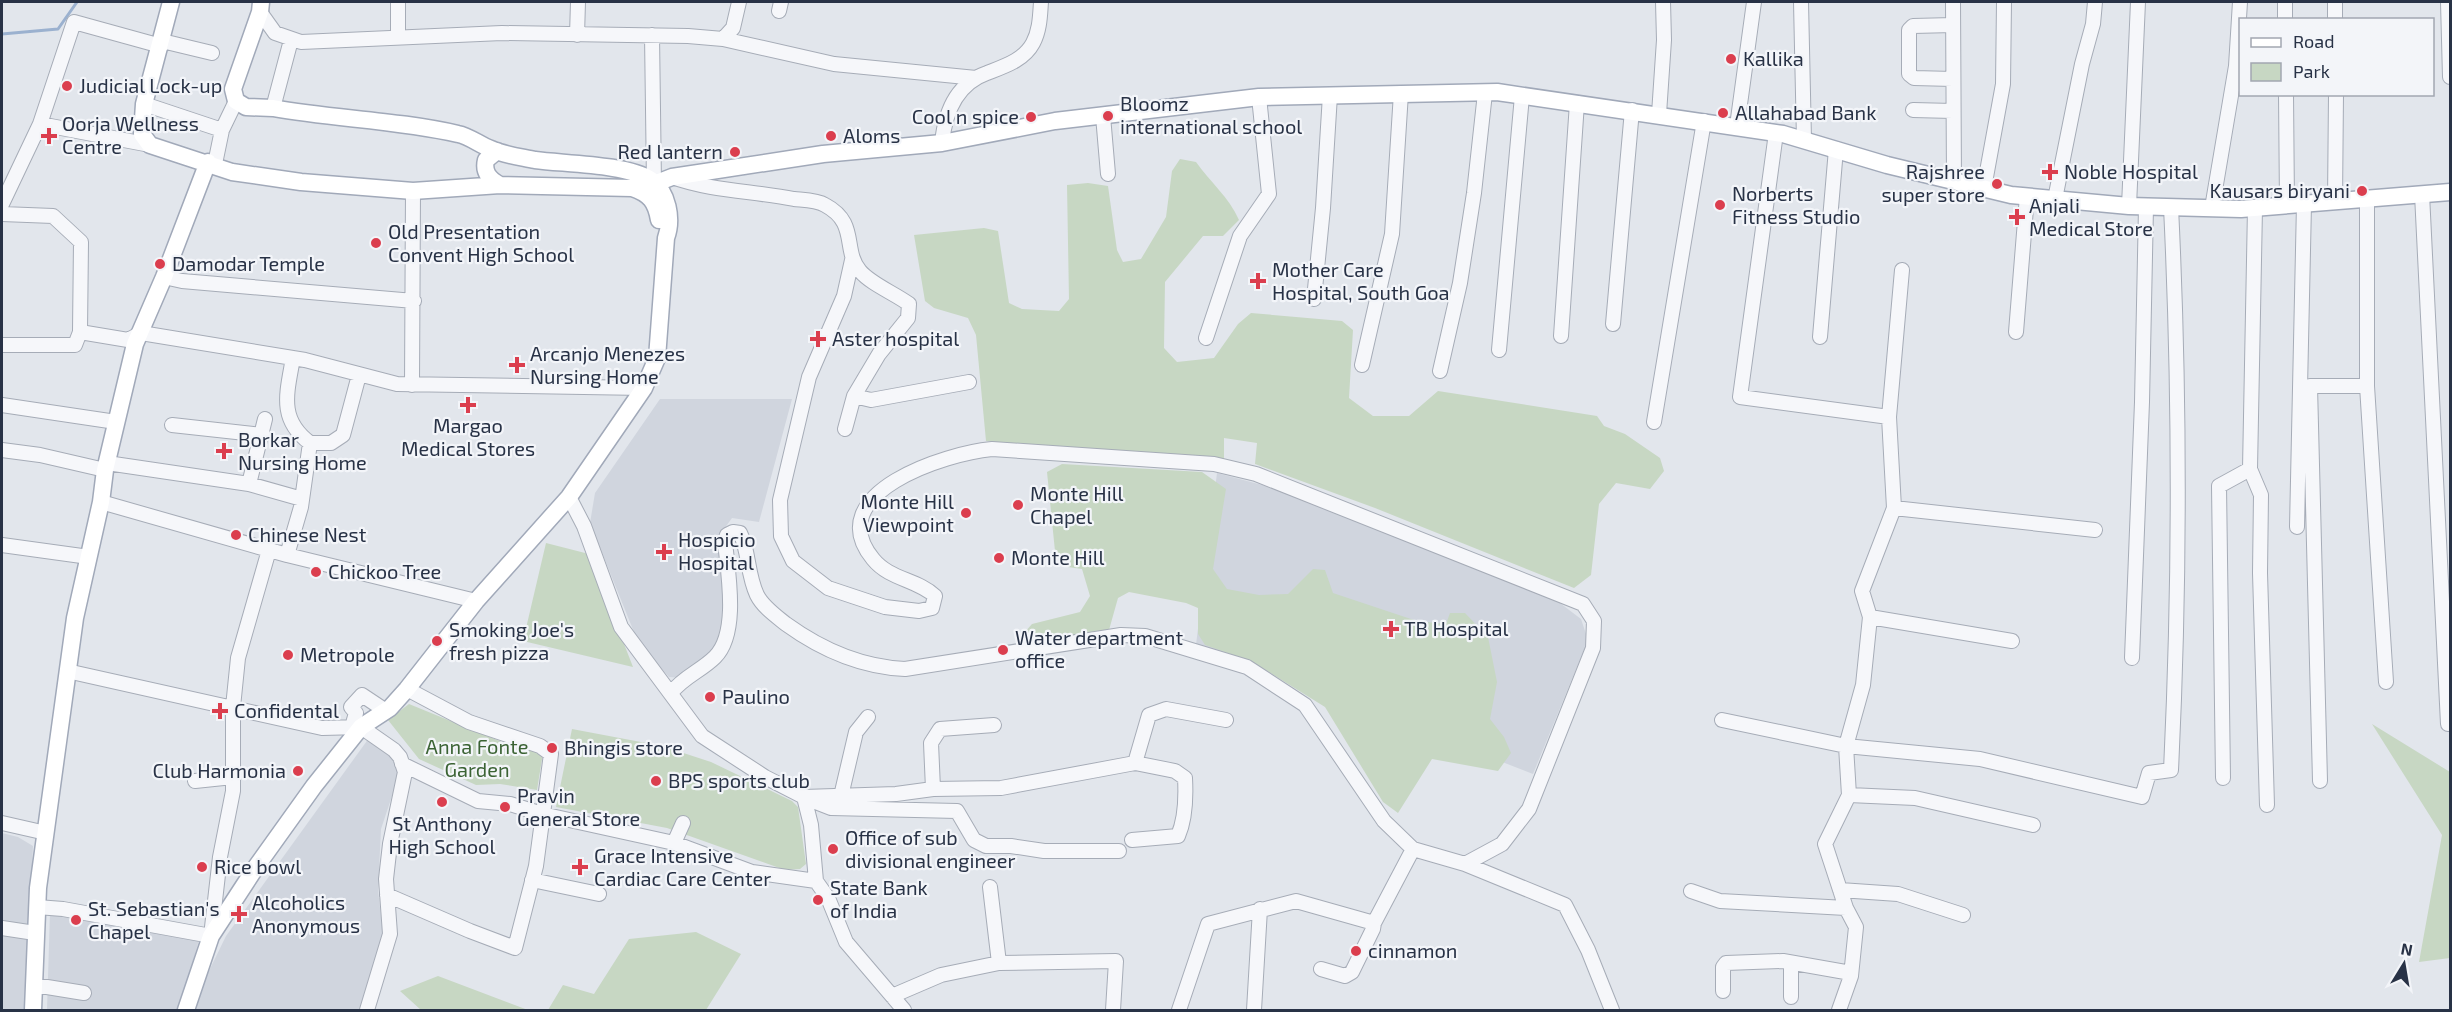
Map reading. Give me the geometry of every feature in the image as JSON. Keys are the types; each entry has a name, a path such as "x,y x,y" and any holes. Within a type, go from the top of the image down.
{"main road":[{"path":"171,2 144,104 142,134 150,145 212,160 232,172 301,182 413,191 500,185 632,188 643,191 656,205 666,238"},
{"path":"186,1011 212,936 256,867 357,727 386,711 407,689 476,601 569,497 644,388 657,358 666,238 670,227 668,207 660,190 654,184 635,174 533,159 497,151 460,134 273,108 246,107 236,101 233,89 260,7"},
{"path":"654,184 672,177 823,154 942,142 1055,121 1259,97 1485,93 1632,110 1776,133 1887,165 1954,181 2027,196 2055,199 2138,206 2255,208 2451,192"},
{"path":"497,151 486,160 485,169 488,176 500,185"},
{"path":"33,1011 37,907 67,671 75,618 101,502 106,466 135,344 212,160"}],"street":[{"path":"398,2 398,38"},
{"path":"577,35 578,2"},
{"path":"723,39 733,28 739,2"},
{"path":"942,142 946,117 966,84 1004,67 1028,50 1038,31 1041,2"},
{"path":"1659,114 1664,40 1663,2"},
{"path":"1737,126 1754,2"},
{"path":"1801,2 1804,140"},
{"path":"1953,2 1954,181"},
{"path":"1984,188 2003,84 2004,2"},
{"path":"2055,199 2082,64 2093,24 2095,2"},
{"path":"2132,658 2142,402 2138,206 2138,2"},
{"path":"2212,208 2236,66 2240,2"},
{"path":"2285,2 2285,18"},
{"path":"2335,2 2335,18"},
{"path":"2448,2 2451,76"},
{"path":"260,7 275,33 291,40 324,42 502,33 652,35 723,39 834,64 976,78"},
{"path":"2,204 40,124 74,22 161,44 212,53"},
{"path":"1953,25 1913,26 1909,30 1909,74 1914,78 1953,79"},
{"path":"652,35 654,184"},
{"path":"273,108 291,40"},
{"path":"1362,365 1392,234 1401,93"},
{"path":"1440,371 1460,283 1474,194 1485,93"},
{"path":"1314,298 1324,198 1330,95"},
{"path":"1499,350 1522,96"},
{"path":"2286,96 2286,205"},
{"path":"2335,201 2336,96"},
{"path":"1206,338 1240,236 1269,194 1259,97"},
{"path":"212,160 222,130 236,101"},
{"path":"1561,336 1576,103"},
{"path":"144,104 222,130"},
{"path":"1613,324 1632,110"},
{"path":"1913,110 1953,111"},
{"path":"1103,116 1108,174"},
{"path":"1654,422 1704,121"},
{"path":"40,124 150,145"},
{"path":"1776,133 1740,397 1889,417"},
{"path":"1820,337 1836,149"},
{"path":"672,177 697,186 735,189 824,204 843,220 850,236 852,260 844,296 809,377 780,500 781,536 793,561 828,588 885,607 919,611 932,608 935,596 927,588 898,579 883,569 863,544 860,526 864,509 879,492 905,475 969,451 992,449 1214,464 1256,474 1583,604 1594,621 1593,648 1529,809 1502,844 1465,864"},
{"path":"412,385 413,191"},
{"path":"2422,194 2448,724"},
{"path":"2016,332 2027,196"},
{"path":"2367,199 2367,386 2386,682"},
{"path":"2297,527 2304,204"},
{"path":"1722,720 1846,746 1980,759 2142,797 2150,773 2171,770 2175,696 2177,513 2176,312 2171,207"},
{"path":"2255,208 2250,469 2261,495 2260,573 2267,806"},
{"path":"2,214 53,216 81,242 80,332 75,345 2,345"},
{"path":"844,429 854,396 879,354 908,318 909,304 860,272 852,260"},
{"path":"1839,1011 1851,973 1856,927 1846,908 1825,844 1849,795 1846,746 1863,685 1870,617 1863,591 1894,508 1889,417 1902,270"},
{"path":"164,277 182,281 414,301"},
{"path":"80,332 128,340 141,333 293,358 359,375 412,385 644,388"},
{"path":"293,358 287,405 289,417 297,433 310,443 331,443 343,435 359,375"},
{"path":"854,396 871,400 969,382"},
{"path":"2319,781 2310,386 2367,386"},
{"path":"2,405 116,422"},
{"path":"249,484 263,435 265,419"},
{"path":"172,425 263,435"},
{"path":"287,555 302,499 310,443"},
{"path":"2,450 249,484 302,499"},
{"path":"2223,778 2219,486 2250,469"},
{"path":"569,497 584,526 621,627 702,736 765,777 831,808 957,811 974,840 986,846 1011,846 1044,851 1119,851"},
{"path":"101,502 287,555 476,601"},
{"path":"1894,508 2095,530"},
{"path":"671,693 680,682 716,656 724,642 729,627 725,542 727,535 733,532 740,533 745,542 750,578 758,598 772,614 828,651 856,661 884,668 905,669 1122,635 1145,636 1247,667 1305,705 1384,821 1413,849 1465,864 1566,905 1588,950 1612,1011"},
{"path":"2,545 89,557"},
{"path":"37,907 212,936 220,857 233,791 233,707 238,658 269,550"},
{"path":"1870,617 2013,642"},
{"path":"67,671 322,728 357,727 394,750 405,772 390,844 386,879 390,934 367,1011"},
{"path":"387,895 515,948 532,880 551,754 540,746 469,722 407,689"},
{"path":"357,727 356,713 351,707 362,694 386,711"},
{"path":"1135,763 1149,715 1166,710 1226,720"},
{"path":"841,796 856,732 867,717"},
{"path":"933,789 931,743 940,729 994,725"},
{"path":"804,797 896,794 933,789 1001,788 1135,763 1175,771 1185,778 1183,820 1178,836 1132,840"},
{"path":"402,764 478,801 510,804 542,814 674,843 752,872 816,881"},
{"path":"195,781 233,777"},
{"path":"1849,795 1916,798 2033,825"},
{"path":"804,797 811,825 816,881 828,898 846,942 904,1011"},
{"path":"2,823 46,833"},
{"path":"674,843 683,823"},
{"path":"1320,969 1345,976 1352,972 1374,923 1413,849"},
{"path":"532,880 599,894"},
{"path":"990,887 999,963"},
{"path":"1840,890 1898,894 1963,915"},
{"path":"1691,891 1720,901 1846,908"},
{"path":"1179,1011 1208,924 1296,901 1374,923"},
{"path":"1254,1011 1260,909"},
{"path":"2,928 35,933"},
{"path":"892,996 941,975 999,963 1116,961 1113,1011"},
{"path":"1723,991 1723,967 1726,963 1791,963 1851,973"},
{"path":"1791,963 1791,997"},
{"path":"33,987 84,993"}],"shaded area":[{"name":"Hospicio Hospital","path":"660,399 792,399 759,522 732,518 724,529 730,623 716,655 684,678 669,677 638,642 590,523 595,493"},
{"name":"TB Hospital","path":"1217,473 1266,486 1548,594 1581,619 1588,640 1533,774 1428,733 1327,689 1196,645"},
{"path":"369,738 397,759 400,772 381,829 378,890 383,935 359,1010 195,1010 207,975 226,936"},
{"path":"2,833 18,837 33,846 29,926 2,922"},
{"path":"50,912 199,940 179,1010 47,1010"},
{"path":"2,934 30,935 27,1010 2,1010"}],"green space":[{"path":"1180,159 1196,162 1225,197 1239,220 1223,236 1203,236 1165,282 1164,348 1177,362 1214,358 1238,324 1251,313 1342,321 1353,330 1349,398 1373,416 1409,416 1438,391 1597,416 1604,426 1625,434 1660,458 1664,471 1650,489 1616,483 1599,504 1591,575 1574,588 1375,508 1255,464 1257,443 1224,438 1224,459 1059,449 986,441 976,335 968,318 934,308 925,301 914,235 984,228 998,231 1009,303 1022,309 1059,311 1069,299 1067,185 1088,183 1108,186 1117,250 1123,262 1141,259 1166,217 1172,171"},
{"path":"1062,464 1202,472 1226,489 1213,569 1227,589 1259,595 1288,594 1313,569 1325,570 1333,593 1417,621 1446,624 1450,613 1465,613 1488,637 1497,682 1490,719 1504,737 1511,753 1498,771 1432,759 1398,813 1383,802 1325,707 1253,662 1205,645 1198,634 1198,608 1186,603 1129,592 1118,598 1109,630 1029,643 1024,633 1032,624 1080,612 1090,596 1082,569 1061,566 1055,551 1047,472"},
{"path":"546,543 589,554 633,667 523,641"},
{"name":"Anna Fonte Garden","path":"409,704 512,746 543,753 537,790 500,784 476,785 419,759 388,720"},
{"path":"2372,724 2450,772 2450,958 2419,962 2442,835"},
{"name":"BPS sports club","path":"572,729 662,746 711,762 792,801 798,807 806,864 800,869 785,870 667,828 556,807"},
{"path":"696,932 741,954 706,1010 548,1010 563,985 594,994 629,939"},
{"path":"438,976 528,1010 421,1010 400,991"}],"waterway":[{"path":"2,34 58,29 77,2"}],"place":[{"name":"Kallika","path":"1731,59"},
{"name":"Judicial Lock-up","path":"67,86"},
{"name":"Allahabad Bank","path":"1723,113"},
{"name":"Bloomz international school","path":"1108,116"},
{"name":"Cool n spice","path":"1031,117"},
{"name":"Oorja Wellness Centre","path":"49,136"},
{"name":"Aloms","path":"831,136"},
{"name":"Red lantern","path":"735,152"},
{"name":"Noble Hospital","path":"2050,172"},
{"name":"Rajshree super store","path":"1997,184"},
{"name":"Kausars biryani","path":"2362,191"},
{"name":"Norberts Fitness Studio","path":"1720,205"},
{"name":"Anjali Medical Store","path":"2017,217"},
{"name":"Old Presentation Convent High School","path":"376,243"},
{"name":"Damodar Temple","path":"160,264"},
{"name":"Mother Care Hospital, South Goa","path":"1258,281"},
{"name":"Aster hospital","path":"818,339"},
{"name":"Arcanjo Menezes Nursing Home","path":"517,365"},
{"name":"Margao Medical Stores","path":"468,405"},
{"name":"Borkar Nursing Home","path":"224,451"},
{"name":"Monte Hill Chapel","path":"1018,505"},
{"name":"Monte Hill Viewpoint","path":"966,513"},
{"name":"Chinese Nest","path":"236,535"},
{"name":"Hospicio Hospital","path":"664,552"},
{"name":"Monte Hill","path":"999,558"},
{"name":"Chickoo Tree","path":"316,572"},
{"name":"TB Hospital","path":"1391,629"},
{"name":"Smoking Joe's fresh pizza","path":"437,641"},
{"name":"Water department office","path":"1003,650"},
{"name":"Metropole","path":"288,655"},
{"name":"Paulino","path":"710,697"},
{"name":"Confidental","path":"220,711"},
{"name":"Bhingis store","path":"552,748"},
{"name":"Club Harmonia","path":"298,771"},
{"name":"BPS sports club","path":"656,781"},
{"name":"St Anthony High School","path":"442,802"},
{"name":"Pravin General Store","path":"505,807"},
{"name":"Office of sub divisional engineer","path":"833,849"},
{"name":"Rice bowl","path":"202,867"},
{"name":"Grace Intensive Cardiac Care Center","path":"580,867"},
{"name":"State Bank of India","path":"818,900"},
{"name":"Alcoholics Anonymous","path":"239,914"},
{"name":"St. Sebastian's Chapel","path":"76,920"},
{"name":"cinnamon","path":"1356,951"}]}
